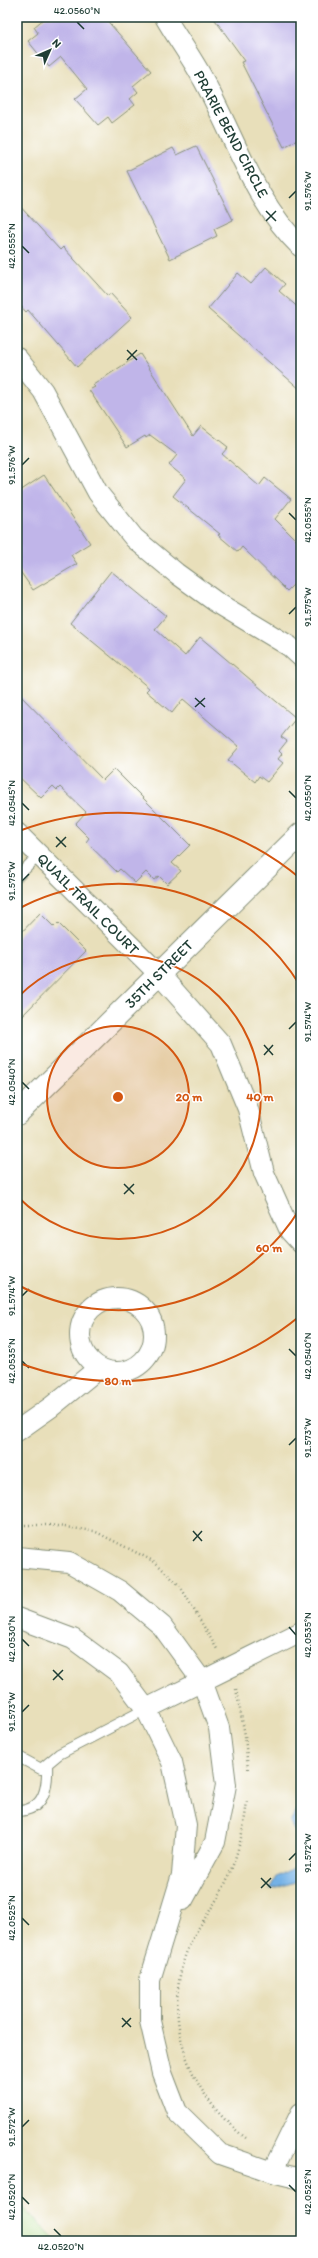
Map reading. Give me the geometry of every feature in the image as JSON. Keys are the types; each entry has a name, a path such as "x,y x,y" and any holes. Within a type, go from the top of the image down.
{"street":[{"name":"PRARIE BEND CIRCLE","path":"164,17 203,79 253,180 286,232 301,247"},
{"path":"17,358 43,391 98,493 134,538 176,573 216,602 289,646 301,657"},
{"name":"QUAIL TRAIL COURT","path":"17,833 159,974 221,1044 248,1109 264,1173 290,1231 301,1243"},
{"name":"35TH STREET","path":"17,1114 301,834"},
{"path":"17,1431 51,1408 99,1368"},
{"path":"17,1557 69,1562 120,1591 162,1626 202,1681 219,1728 226,1785 215,1842 166,1929"},
{"path":"17,1618 73,1639 119,1673 146,1709 172,1762 186,1825 182,1875 150,1980 150,2021 162,2073 177,2112 220,2154 272,2172 301,2179"},
{"path":"146,1709 301,1632"},
{"path":"272,2172 301,2113"}],"lane":[{"path":"17,877 39,855"},
{"path":"17,1756 41,1769 59,1754 146,1709"},
{"path":"17,1811 26,1811 40,1801 48,1784 47,1764"}],"path":[{"path":"17,1525 50,1525 94,1531 155,1562 180,1586 221,1656"},
{"path":"235,1687 245,1735 248,1774"},
{"path":"248,1795 241,1839 232,1869 223,1888 197,1930 187,1953 180,1981 178,2006 182,2045 198,2084 221,2116 250,2141"}],"green space":[{"path":"17,2201 57,2241 17,2241"}],"water":[{"path":"301,1809 301,1842 290,1823 297,1810"},
{"path":"301,1863 301,1880 270,1890 277,1877"}],"building":[{"path":"46,17 104,17 151,71 133,86 138,92 130,99 135,105 112,123 108,117 98,125 75,99 87,89 61,57 49,67 28,41 38,33 34,27"},
{"path":"213,17 301,17 301,138 284,147 241,62 245,61"},
{"path":"196,146 233,220 214,229 217,236 170,259 127,171 173,148 177,155"},
{"path":"17,203 60,250 63,247 108,296 110,293 132,317 77,367 28,310 26,312 17,302"},
{"path":"266,267 285,284 279,291 301,310 301,390 208,309 238,273 251,284"},
{"path":"140,354 193,436 201,426 228,447 222,454 259,486 265,478 291,499 275,519 301,545 301,577 287,591 242,547 238,552 218,535 220,534 173,496 186,479 169,465 177,455 150,435 146,438 145,436 127,447 89,390 95,387 93,385"},
{"path":"44,475 90,543 71,555 77,564 33,590 17,567 17,493"},
{"path":"111,571 166,616 155,629 185,656 200,637 296,718 281,737 287,741 279,751 282,754 278,759 283,763 267,782 259,776 255,782 228,760 239,747 183,699 172,713 146,691 149,688 70,623"},
{"path":"17,692 103,780 114,769 190,845 172,863 181,871 167,884 159,876 154,880 146,872 135,883 120,869 117,872 86,842 89,838 75,824 86,812 60,787 57,790 53,786 41,798 17,775"},
{"path":"40,913 54,927 58,923 86,951 17,1021 17,937"}]}
